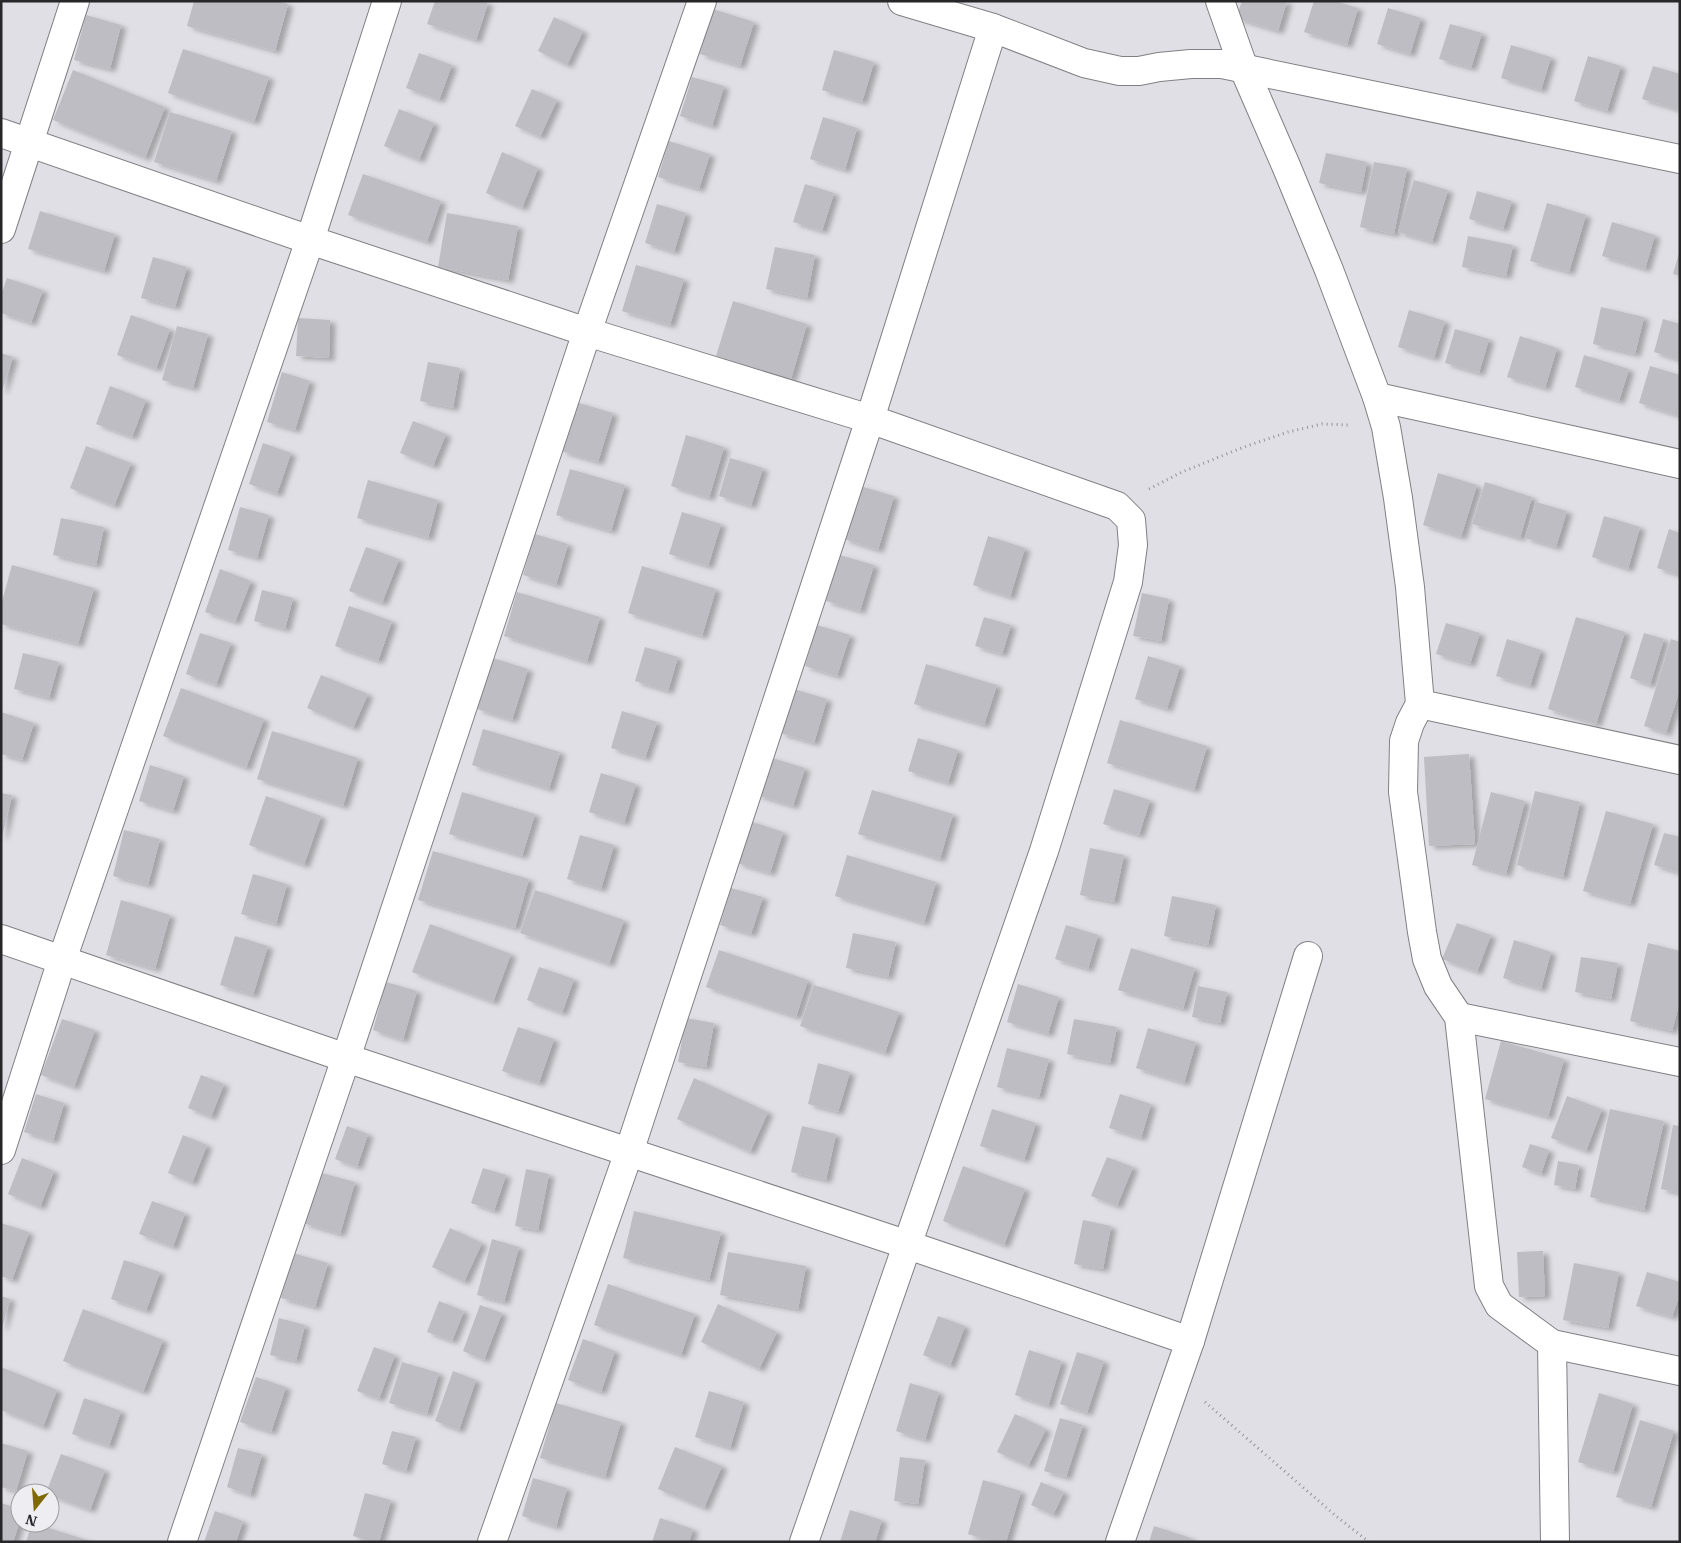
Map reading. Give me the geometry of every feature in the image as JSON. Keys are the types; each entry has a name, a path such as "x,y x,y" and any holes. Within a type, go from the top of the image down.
{"street":[{"path":"1,230 75,1"},
{"path":"1,1150 62,960 310,240 387,1"},
{"path":"182,1542 346,1058 587,332 702,1"},
{"path":"902,1 994,28 1084,63 1120,71 1139,71 1191,64 1222,64 1680,159"},
{"path":"1220,1 1244,69 1329,270 1377,397 1386,428 1410,588 1420,704 1410,723 1404,741 1403,792 1422,932 1428,959 1438,986 1459,1017 1489,1286 1499,1305 1552,1344 1680,1371"},
{"path":"492,1542 629,1152 870,419 994,28"},
{"path":"1,133 310,240 587,332 870,419 1117,506 1131,520 1133,545 1128,582 1044,850 804,1542"},
{"path":"1377,397 1680,464"},
{"path":"1420,704 1680,760"},
{"path":"1,939 346,1058 1190,1341"},
{"path":"1120,1542 1190,1341 1308,956"},
{"path":"1459,1017 1680,1062"},
{"path":"1552,1344 1555,1542"}],"path":[{"path":"1117,506 1182,472 1244,447 1288,432 1322,424 1386,428"},
{"path":"1178,1378 1336,1516 1369,1542"}],"building":[{"path":"194,1 278,1 288,4 275,51 187,26"},
{"path":"435,1 482,1 488,3 476,40 427,24"},
{"path":"1242,1 1287,1 1278,31 1236,18"},
{"path":"1314,1 1335,1 1358,8 1347,45 1304,32"},
{"path":"1388,8 1421,18 1410,54 1377,44"},
{"path":"713,9 754,22 740,66 700,54"},
{"path":"86,15 121,25 110,69 74,60"},
{"path":"554,17 583,31 567,65 538,51"},
{"path":"1450,24 1482,33 1471,68 1439,59"},
{"path":"1511,45 1551,57 1541,90 1501,78"},
{"path":"183,49 269,77 254,122 168,93"},
{"path":"834,50 874,62 862,102 822,90"},
{"path":"419,53 452,65 439,100 406,88"},
{"path":"1588,56 1621,66 1607,111 1574,101"},
{"path":"1653,66 1680,74 1680,110 1642,99"},
{"path":"73,70 165,107 145,158 53,120"},
{"path":"692,77 724,86 712,126 680,116"},
{"path":"532,89 557,100 540,137 515,126"},
{"path":"399,109 434,123 419,160 384,146"},
{"path":"170,112 232,131 216,181 154,162"},
{"path":"823,117 857,128 845,170 810,159"},
{"path":"669,141 710,154 699,189 658,177"},
{"path":"502,152 538,168 522,208 486,193"},
{"path":"1326,153 1367,162 1361,192 1319,183"},
{"path":"1374,162 1407,168 1394,234 1360,227"},
{"path":"363,174 441,201 427,242 348,215"},
{"path":"1414,180 1448,190 1432,242 1398,232"},
{"path":"805,184 834,193 822,231 793,222"},
{"path":"1477,191 1512,201 1503,229 1469,219"},
{"path":"1547,203 1586,215 1569,272 1530,261"},
{"path":"657,204 686,213 674,252 645,243"},
{"path":"40,211 115,234 104,271 28,249"},
{"path":"447,213 518,226 508,280 438,267"},
{"path":"1612,222 1655,235 1645,269 1602,256"},
{"path":"1468,236 1513,245 1506,276 1462,267"},
{"path":"775,247 815,255 807,298 766,289"},
{"path":"1680,253 1680,276 1673,274"},
{"path":"153,257 187,267 175,307 141,298"},
{"path":"636,265 684,279 670,325 622,311"},
{"path":"7,278 43,290 31,323 1,313 1,295"},
{"path":"733,301 807,324 791,379 716,356"},
{"path":"1601,307 1644,317 1635,354 1593,344"},
{"path":"1409,310 1445,321 1434,358 1398,347"},
{"path":"131,315 170,329 156,369 117,355"},
{"path":"298,318 330,320 329,358 296,356"},
{"path":"1663,319 1680,324 1680,360 1654,352"},
{"path":"177,326 208,334 193,388 162,380"},
{"path":"1455,329 1489,339 1479,373 1445,363"},
{"path":"1520,336 1557,348 1545,388 1507,377"},
{"path":"1,353 13,357 2,391 1,391"},
{"path":"1584,355 1629,369 1619,401 1575,387"},
{"path":"428,362 460,368 453,408 420,401"},
{"path":"1650,366 1680,375 1680,416 1639,403"},
{"path":"282,372 310,381 295,430 267,422"},
{"path":"110,386 146,400 132,437 96,424"},
{"path":"576,402 613,413 598,462 561,451"},
{"path":"413,421 446,434 433,466 400,453"},
{"path":"686,435 724,447 709,498 671,486"},
{"path":"263,443 291,453 277,494 249,484"},
{"path":"86,446 131,463 114,506 70,488"},
{"path":"730,458 763,468 751,506 719,496"},
{"path":"570,469 625,485 611,531 556,515"},
{"path":"1438,473 1477,485 1461,537 1423,525"},
{"path":"368,480 438,500 428,538 357,518"},
{"path":"1485,482 1532,497 1520,538 1472,524"},
{"path":"860,486 894,496 878,550 844,539"},
{"path":"1536,502 1567,511 1556,547 1525,538"},
{"path":"240,507 269,515 257,558 228,550"},
{"path":"682,512 721,524 708,566 669,554"},
{"path":"1604,516 1640,527 1628,569 1592,557"},
{"path":"61,518 104,527 96,565 53,555"},
{"path":"1669,529 1680,533 1680,575 1657,568"},
{"path":"535,534 568,544 556,585 523,575"},
{"path":"988,536 1025,548 1010,597 973,585"},
{"path":"366,547 399,559 382,603 349,591"},
{"path":"840,555 874,565 860,611 826,601"},
{"path":"12,565 94,588 78,644 1,624 1,605"},
{"path":"642,566 716,589 702,636 628,613"},
{"path":"220,569 251,581 235,622 205,612"},
{"path":"262,590 293,598 285,629 254,621"},
{"path":"517,592 600,617 587,662 504,636"},
{"path":"1142,593 1169,599 1161,641 1133,636"},
{"path":"349,606 392,621 378,661 335,646"},
{"path":"984,617 1011,625 1002,654 975,646"},
{"path":"1576,617 1625,632 1596,724 1548,709"},
{"path":"1446,623 1480,633 1470,664 1436,654"},
{"path":"817,625 850,635 837,676 805,666"},
{"path":"200,633 231,643 216,685 186,674"},
{"path":"1644,633 1664,639 1650,685 1630,678"},
{"path":"1507,639 1541,650 1530,686 1496,676"},
{"path":"1671,639 1680,642 1680,689 1666,733 1644,726"},
{"path":"645,647 678,657 668,691 635,681"},
{"path":"23,653 59,662 49,698 14,689"},
{"path":"1148,656 1180,666 1167,709 1135,699"},
{"path":"493,658 528,669 512,720 477,709"},
{"path":"926,664 997,685 984,725 914,704"},
{"path":"321,675 368,694 353,728 307,708"},
{"path":"181,688 264,719 246,768 163,736"},
{"path":"794,689 827,699 814,743 780,733"},
{"path":"622,711 657,722 645,758 611,748"},
{"path":"1,712 34,723 22,760 1,754"},
{"path":"1120,720 1207,746 1194,790 1107,763"},
{"path":"483,729 560,752 549,789 472,765"},
{"path":"272,731 358,758 343,806 257,779"},
{"path":"918,738 958,750 948,783 908,771"},
{"path":"1469,754 1475,844 1429,846 1424,757"},
{"path":"769,757 805,768 793,806 757,795"},
{"path":"150,765 184,776 173,811 139,801"},
{"path":"601,773 636,784 624,823 589,812"},
{"path":"1114,789 1150,800 1139,835 1103,824"},
{"path":"872,790 953,814 940,859 858,834"},
{"path":"1535,791 1580,802 1563,877 1517,865"},
{"path":"462,792 535,814 522,856 449,834"},
{"path":"1491,792 1525,801 1506,874 1472,865"},
{"path":"1,793 12,795 2,837 1,837"},
{"path":"266,796 321,816 304,865 249,845"},
{"path":"1606,811 1653,824 1630,904 1583,891"},
{"path":"750,821 783,832 770,873 737,863"},
{"path":"124,830 160,839 148,885 113,876"},
{"path":"1664,833 1680,837 1680,873 1654,865"},
{"path":"580,835 614,845 601,889 567,879"},
{"path":"1090,848 1124,855 1114,902 1080,895"},
{"path":"433,851 529,879 515,928 418,900"},
{"path":"847,855 936,882 924,923 835,896"},
{"path":"253,874 287,884 276,924 241,914"},
{"path":"731,888 763,897 751,934 720,925"},
{"path":"535,890 624,920 609,964 520,933"},
{"path":"1172,896 1216,905 1208,945 1164,936"},
{"path":"121,900 170,915 155,969 106,955"},
{"path":"1457,923 1491,935 1477,972 1442,959"},
{"path":"430,924 511,954 493,1002 412,972"},
{"path":"1066,925 1098,935 1088,969 1055,959"},
{"path":"853,933 896,942 888,977 846,968"},
{"path":"235,936 268,946 253,995 220,985"},
{"path":"1514,940 1551,952 1541,989 1503,978"},
{"path":"1648,943 1680,951 1680,1001 1672,1031 1630,1021"},
{"path":"1131,948 1195,968 1183,1009 1118,990"},
{"path":"719,950 808,980 796,1017 706,987"},
{"path":"1581,957 1618,963 1611,999 1575,992"},
{"path":"539,967 574,979 562,1013 527,1000"},
{"path":"386,982 417,991 403,1040 373,1030"},
{"path":"1018,984 1059,997 1048,1034 1007,1022"},
{"path":"814,985 899,1012 885,1053 800,1026"},
{"path":"1198,986 1227,992 1220,1023 1192,1017"},
{"path":"686,1018 714,1023 706,1067 678,1062"},
{"path":"62,1019 95,1030 74,1087 41,1075"},
{"path":"1074,1019 1117,1027 1110,1063 1067,1054"},
{"path":"518,1027 554,1039 539,1083 502,1071"},
{"path":"1148,1028 1196,1042 1184,1083 1136,1068"},
{"path":"1501,1041 1564,1059 1548,1117 1485,1099"},
{"path":"1007,1048 1049,1059 1039,1097 997,1087"},
{"path":"818,1063 850,1072 838,1112 808,1104"},
{"path":"201,1075 224,1084 211,1117 188,1108"},
{"path":"694,1078 768,1112 750,1152 677,1119"},
{"path":"36,1094 64,1103 53,1141 24,1132"},
{"path":"1120,1094 1151,1104 1141,1138 1109,1128"},
{"path":"1567,1096 1602,1109 1586,1151 1551,1138"},
{"path":"992,1109 1036,1123 1024,1160 980,1146"},
{"path":"1610,1109 1664,1121 1644,1210 1590,1197"},
{"path":"1673,1125 1680,1126 1680,1193 1661,1189"},
{"path":"347,1126 368,1134 357,1167 335,1159"},
{"path":"802,1126 836,1134 826,1180 791,1172"},
{"path":"183,1135 207,1145 192,1183 168,1173"},
{"path":"1530,1144 1549,1150 1541,1174 1522,1167"},
{"path":"1107,1157 1133,1167 1117,1206 1091,1196"},
{"path":"22,1158 54,1171 40,1207 8,1194"},
{"path":"1558,1161 1579,1165 1575,1189 1554,1185"},
{"path":"963,1166 1025,1189 1004,1245 943,1221"},
{"path":"483,1168 506,1175 494,1211 471,1203"},
{"path":"526,1169 549,1174 538,1230 515,1226"},
{"path":"318,1172 355,1182 340,1234 303,1223"},
{"path":"152,1201 185,1213 173,1247 139,1234"},
{"path":"634,1211 721,1232 709,1280 623,1258"},
{"path":"1083,1220 1111,1226 1103,1269 1074,1264"},
{"path":"1,1223 29,1232 12,1280 1,1276"},
{"path":"450,1228 482,1243 464,1282 432,1267"},
{"path":"492,1239 519,1247 504,1302 477,1295"},
{"path":"1543,1251 1545,1296 1519,1297 1517,1252"},
{"path":"728,1252 806,1266 798,1309 720,1295"},
{"path":"293,1253 328,1263 315,1307 281,1298"},
{"path":"124,1260 160,1272 146,1311 111,1299"},
{"path":"1574,1263 1619,1272 1608,1328 1563,1320"},
{"path":"1647,1272 1680,1282 1680,1294 1672,1317 1636,1306"},
{"path":"608,1284 695,1314 681,1355 594,1325"},
{"path":"1,1296 10,1299 2,1328 1,1328"},
{"path":"439,1301 464,1311 452,1341 427,1332"},
{"path":"718,1304 777,1332 759,1369 701,1342"},
{"path":"480,1305 502,1313 484,1360 463,1351"},
{"path":"83,1309 163,1340 143,1392 63,1361"},
{"path":"938,1316 965,1326 950,1366 923,1355"},
{"path":"279,1318 305,1325 296,1361 270,1355"},
{"path":"583,1339 615,1351 601,1392 568,1380"},
{"path":"374,1347 395,1355 379,1399 357,1391"},
{"path":"1029,1350 1062,1361 1048,1406 1015,1395"},
{"path":"1077,1352 1104,1361 1087,1413 1060,1404"},
{"path":"402,1362 439,1373 427,1414 389,1403"},
{"path":"1,1367 57,1390 43,1427 1,1410"},
{"path":"453,1371 476,1380 459,1430 435,1421"},
{"path":"256,1377 286,1387 271,1432 240,1422"},
{"path":"910,1383 939,1392 925,1440 896,1431"},
{"path":"709,1391 744,1402 730,1448 695,1437"},
{"path":"1599,1393 1633,1404 1613,1472 1578,1462"},
{"path":"84,1398 121,1411 109,1446 72,1434"},
{"path":"556,1403 621,1422 605,1477 540,1458"},
{"path":"1015,1414 1046,1429 1028,1466 997,1452"},
{"path":"1060,1418 1083,1425 1066,1477 1044,1471"},
{"path":"1640,1420 1674,1431 1651,1507 1616,1497"},
{"path":"392,1431 416,1437 406,1471 382,1464"},
{"path":"1,1443 28,1451 18,1483 10,1483 10,1489 1,1487"},
{"path":"675,1447 722,1466 704,1508 658,1489"},
{"path":"238,1448 262,1454 250,1495 227,1487"},
{"path":"61,1454 105,1470 90,1510 60,1499 60,1483 50,1483"},
{"path":"900,1457 925,1460 918,1504 894,1501"},
{"path":"533,1478 567,1488 556,1527 522,1516"},
{"path":"983,1480 1021,1491 1006,1542 994,1542 968,1534"},
{"path":"1041,1482 1064,1492 1053,1515 1031,1505"},
{"path":"365,1493 391,1500 379,1542 372,1542 353,1536"},
{"path":"1,1503 10,1506 10,1533 16,1533 13,1542 1,1542"},
{"path":"850,1510 882,1520 875,1542 840,1542"},
{"path":"215,1511 243,1521 236,1542 204,1542"},
{"path":"660,1518 693,1529 689,1542 652,1542"},
{"path":"1154,1526 1191,1538 1190,1542 1149,1542"},
{"path":"60,1532 93,1542 26,1542 29,1533"}]}
